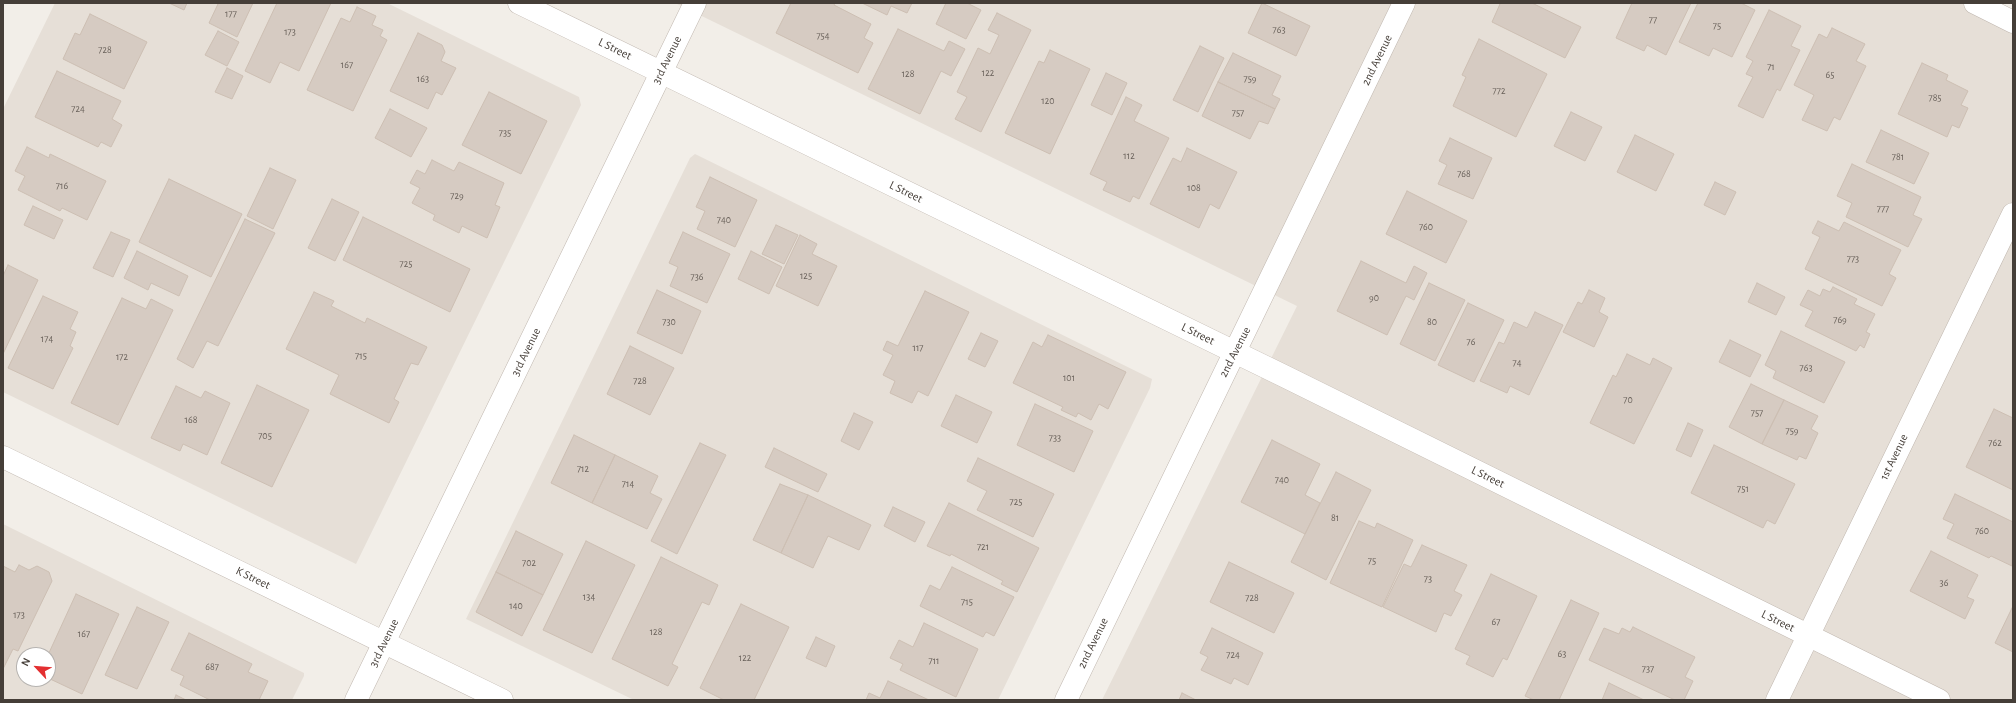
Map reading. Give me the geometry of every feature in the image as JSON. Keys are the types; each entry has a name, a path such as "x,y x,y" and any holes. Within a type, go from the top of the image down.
{"street":[{"name":"L Street","path":"519,3 1235,352 1939,700"},
{"name":"3rd Avenue","path":"356,700 695,3"},
{"name":"2nd Avenue","path":"1066,700 1404,3"},
{"path":"1974,3 2013,22"},
{"name":"1st Avenue","path":"1777,700 2013,214"},
{"name":"K Street","path":"3,457 502,700"}],"shaded area":[{"path":"55,3 387,3 579,97 581,105 356,564 3,392 3,109"},
{"path":"675,3 1979,3 2013,20 2013,700 1102,700 1297,306"},
{"path":"695,154 1152,379 1150,388 998,700 634,700 466,619 690,158"},
{"path":"3,524 304,673 304,676 292,700 3,700"}],"building":[{"path":"169,3 187,3 184,10"},
{"path":"216,3 253,3 237,37 209,23 218,4"},
{"path":"277,3 331,3 299,71 280,62 270,83 245,71"},
{"path":"791,3 835,3 834,5 871,24 864,38 873,43 858,73 776,33"},
{"path":"862,3 912,3 907,13 891,6 887,15"},
{"path":"946,3 967,3 981,10 966,39 936,24"},
{"path":"1262,3 1310,26 1296,56 1248,33"},
{"path":"1497,3 1532,3 1581,27 1565,58 1492,22 1500,4"},
{"path":"1632,3 1691,3 1666,55 1647,45 1644,51 1616,38"},
{"path":"1698,3 1741,3 1755,10 1732,57 1713,48 1709,56 1679,42"},
{"path":"357,7 376,16 372,25 383,30 380,36 387,40 353,111 307,90 341,18 350,22"},
{"path":"1769,10 1801,26 1791,46 1800,50 1780,91 1777,89 1763,118 1738,106 1753,77 1746,74 1753,61 1746,57"},
{"path":"997,13 1031,30 981,132 955,119 967,97 957,92 978,48 990,54 999,35 988,30"},
{"path":"90,14 147,42 124,89 63,59 75,33 80,35"},
{"path":"1832,28 1865,44 1856,61 1866,66 1840,120 1834,117 1827,131 1802,120 1814,95 1794,85 1819,34 1827,38"},
{"path":"898,29 944,51 949,41 965,49 951,76 941,71 920,114 868,89"},
{"path":"218,31 239,42 227,66 205,55"},
{"path":"418,33 442,45 445,52 441,61 456,68 442,95 436,92 428,109 390,91"},
{"path":"1479,39 1547,74 1516,137 1453,106 1466,77 1462,75"},
{"path":"1200,46 1224,58 1198,112 1173,100"},
{"path":"1050,50 1090,69 1050,154 1005,133 1039,61 1044,63"},
{"path":"1233,53 1281,76 1272,95 1280,99 1275,109 1218,82"},
{"path":"1922,63 1948,75 1946,80 1968,91 1961,105 1968,108 1959,128 1952,125 1947,137 1898,114"},
{"path":"227,68 243,76 232,99 215,92"},
{"path":"57,71 121,101 112,119 122,125 111,147 101,142 98,147 35,117"},
{"path":"1106,73 1127,83 1112,115 1091,105"},
{"path":"1218,82 1275,109 1268,124 1259,121 1250,139 1202,116"},
{"path":"489,92 547,121 521,174 462,145"},
{"path":"1126,97 1142,105 1134,121 1169,138 1139,199 1133,196 1130,202 1103,190 1107,182 1090,174"},
{"path":"390,109 427,128 411,157 375,138"},
{"path":"1571,112 1602,127 1585,161 1554,146"},
{"path":"1881,130 1929,153 1914,184 1866,162"},
{"path":"1635,135 1674,154 1656,191 1617,172"},
{"path":"1450,138 1492,158 1473,199 1438,184 1447,165 1439,161"},
{"path":"27,147 49,158 50,154 106,181 87,220 62,208 60,211 18,190 25,176 15,171"},
{"path":"1187,148 1237,172 1219,209 1210,204 1199,228 1150,204 1173,158 1181,162"},
{"path":"432,160 454,171 459,162 504,183 495,205 500,207 487,238 462,226 459,233 433,220 435,215 412,203 420,188 410,183 417,170 425,174"},
{"path":"1852,164 1921,197 1913,215 1922,219 1908,247 1846,217 1852,203 1837,196"},
{"path":"270,168 296,180 273,229 247,216"},
{"path":"710,177 757,200 735,247 697,229 705,211 696,207"},
{"path":"169,179 242,214 211,277 139,242"},
{"path":"1715,182 1736,192 1725,215 1704,205"},
{"path":"1407,191 1467,221 1446,263 1386,234"},
{"path":"332,199 359,212 335,261 308,248"},
{"path":"33,206 63,220 54,239 24,225"},
{"path":"363,217 470,269 450,312 343,260"},
{"path":"245,219 275,233 218,346 207,341 193,368 177,359"},
{"path":"1818,221 1839,231 1844,222 1901,250 1889,274 1896,278 1882,306 1805,269 1820,237 1812,233"},
{"path":"776,225 798,235 784,264 762,254"},
{"path":"111,232 130,240 113,277 93,268"},
{"path":"683,232 730,254 707,303 670,286 678,267 669,263"},
{"path":"800,235 817,244 812,254 837,266 818,306 776,286"},
{"path":"137,251 188,276 179,296 151,283 148,290 124,278"},
{"path":"751,251 782,267 769,294 738,279"},
{"path":"1361,261 1406,283 1414,266 1427,273 1414,300 1406,296 1387,335 1337,311"},
{"path":"8,265 38,280 3,354 3,276"},
{"path":"1429,283 1465,300 1435,361 1400,344"},
{"path":"1757,283 1785,297 1776,315 1748,302"},
{"path":"1833,287 1857,299 1854,304 1875,314 1866,332 1870,334 1864,348 1860,345 1856,351 1805,326 1813,311 1800,305 1808,290 1820,296 1823,289 1830,292"},
{"path":"657,290 701,311 682,354 637,333"},
{"path":"1589,290 1605,298 1599,312 1608,317 1594,347 1563,332 1578,302 1582,304"},
{"path":"925,291 969,312 928,396 918,391 912,403 890,393 895,381 883,375 893,355 883,350 887,341 898,346"},
{"path":"314,292 334,301 331,306 365,323 367,318 427,347 418,365 411,363 394,399 399,402 389,423 330,394 339,375 286,349"},
{"path":"43,296 78,312 70,329 76,332 70,346 73,348 53,389 8,368"},
{"path":"122,298 146,309 151,299 173,310 118,425 71,403"},
{"path":"1468,303 1504,320 1474,382 1438,365"},
{"path":"1535,312 1563,325 1529,395 1510,386 1507,393 1480,381 1499,342 1504,344 1514,322 1527,328"},
{"path":"1781,331 1845,362 1824,403 1773,378 1776,371 1765,365"},
{"path":"981,333 998,341 985,367 968,359"},
{"path":"1048,335 1126,372 1108,409 1099,404 1091,420 1078,413 1076,417 1061,410 1063,407 1013,383 1033,342 1042,347"},
{"path":"1730,340 1761,355 1750,377 1719,362"},
{"path":"630,346 674,368 650,415 607,394"},
{"path":"1627,354 1650,365 1653,358 1672,368 1634,444 1590,423 1613,375 1616,377"},
{"path":"1751,384 1784,400 1762,444 1729,427"},
{"path":"257,385 309,410 272,487 221,463"},
{"path":"176,386 201,398 205,391 230,403 207,455 183,444 180,451 151,438"},
{"path":"956,395 992,412 977,443 941,426"},
{"path":"1784,400 1818,416 1811,429 1818,433 1806,459 1799,456 1797,460 1762,444"},
{"path":"1035,404 1093,431 1074,472 1017,445"},
{"path":"1994,409 2013,418 2013,490 1966,467"},
{"path":"854,413 873,422 859,450 841,441"},
{"path":"1688,423 1703,430 1691,457 1676,450"},
{"path":"574,435 615,455 592,503 551,483"},
{"path":"1272,440 1320,464 1305,495 1320,503 1305,534 1241,502"},
{"path":"700,443 726,455 677,554 651,541"},
{"path":"1714,445 1795,484 1775,524 1767,520 1763,528 1691,493"},
{"path":"774,448 827,474 818,492 765,467"},
{"path":"615,455 658,476 650,493 662,499 647,529 592,503"},
{"path":"978,458 1054,494 1033,537 977,510 987,491 967,481"},
{"path":"1336,472 1371,490 1326,580 1291,562"},
{"path":"780,484 808,495 781,553 753,540"},
{"path":"1955,494 2013,522 2012,566 1991,556 1989,558 1947,538 1954,524 1943,519"},
{"path":"808,495 871,525 859,550 828,536 813,568 781,553"},
{"path":"949,503 1039,548 1017,592 1001,584 1003,581 951,554 950,556 927,546"},
{"path":"893,507 925,522 915,542 884,526"},
{"path":"1359,521 1375,528 1377,523 1413,540 1382,607 1330,583"},
{"path":"516,531 563,554 543,595 496,572"},
{"path":"586,541 635,565 592,653 543,630"},
{"path":"1422,545 1467,565 1454,591 1462,595 1451,616 1444,613 1436,632 1383,607 1404,564 1411,567"},
{"path":"1931,551 1978,575 1967,597 1974,600 1965,619 1910,591"},
{"path":"661,557 718,585 709,605 702,602 672,664 678,667 668,686 612,659"},
{"path":"1229,562 1294,593 1274,633 1210,602"},
{"path":"19,565 29,570 37,566 49,572 52,581 20,647 16,647 16,650 13,649 3,669 3,566 15,572"},
{"path":"952,567 1014,597 994,636 986,632 983,637 920,606 930,585 940,590"},
{"path":"496,572 543,595 522,636 476,612"},
{"path":"1491,574 1537,596 1507,660 1503,658 1493,677 1466,664 1470,656 1455,649"},
{"path":"76,594 119,614 82,694 56,682 56,647 52,647"},
{"path":"1571,600 1599,613 1559,700 1534,700 1525,696"},
{"path":"741,604 789,627 754,700 724,700 700,688"},
{"path":"2013,606 2013,652 1995,643"},
{"path":"137,607 169,622 137,689 105,675"},
{"path":"924,623 978,649 956,697 900,670 903,664 890,658 899,640 913,647"},
{"path":"1633,627 1695,657 1685,677 1693,681 1684,700 1675,700 1589,660 1604,628 1619,634 1622,628 1630,632"},
{"path":"1212,628 1263,653 1248,685 1234,678 1231,684 1201,670 1208,657 1200,653"},
{"path":"189,633 252,664 248,672 268,681 259,700 210,700 180,685 184,676 171,670"},
{"path":"816,637 835,646 826,667 806,658"},
{"path":"888,681 929,700 866,700 869,693 880,698"},
{"path":"1609,683 1644,700 1602,700"},
{"path":"1182,693 1196,700 1179,700"},
{"path":"176,695 186,700 174,700"}]}
